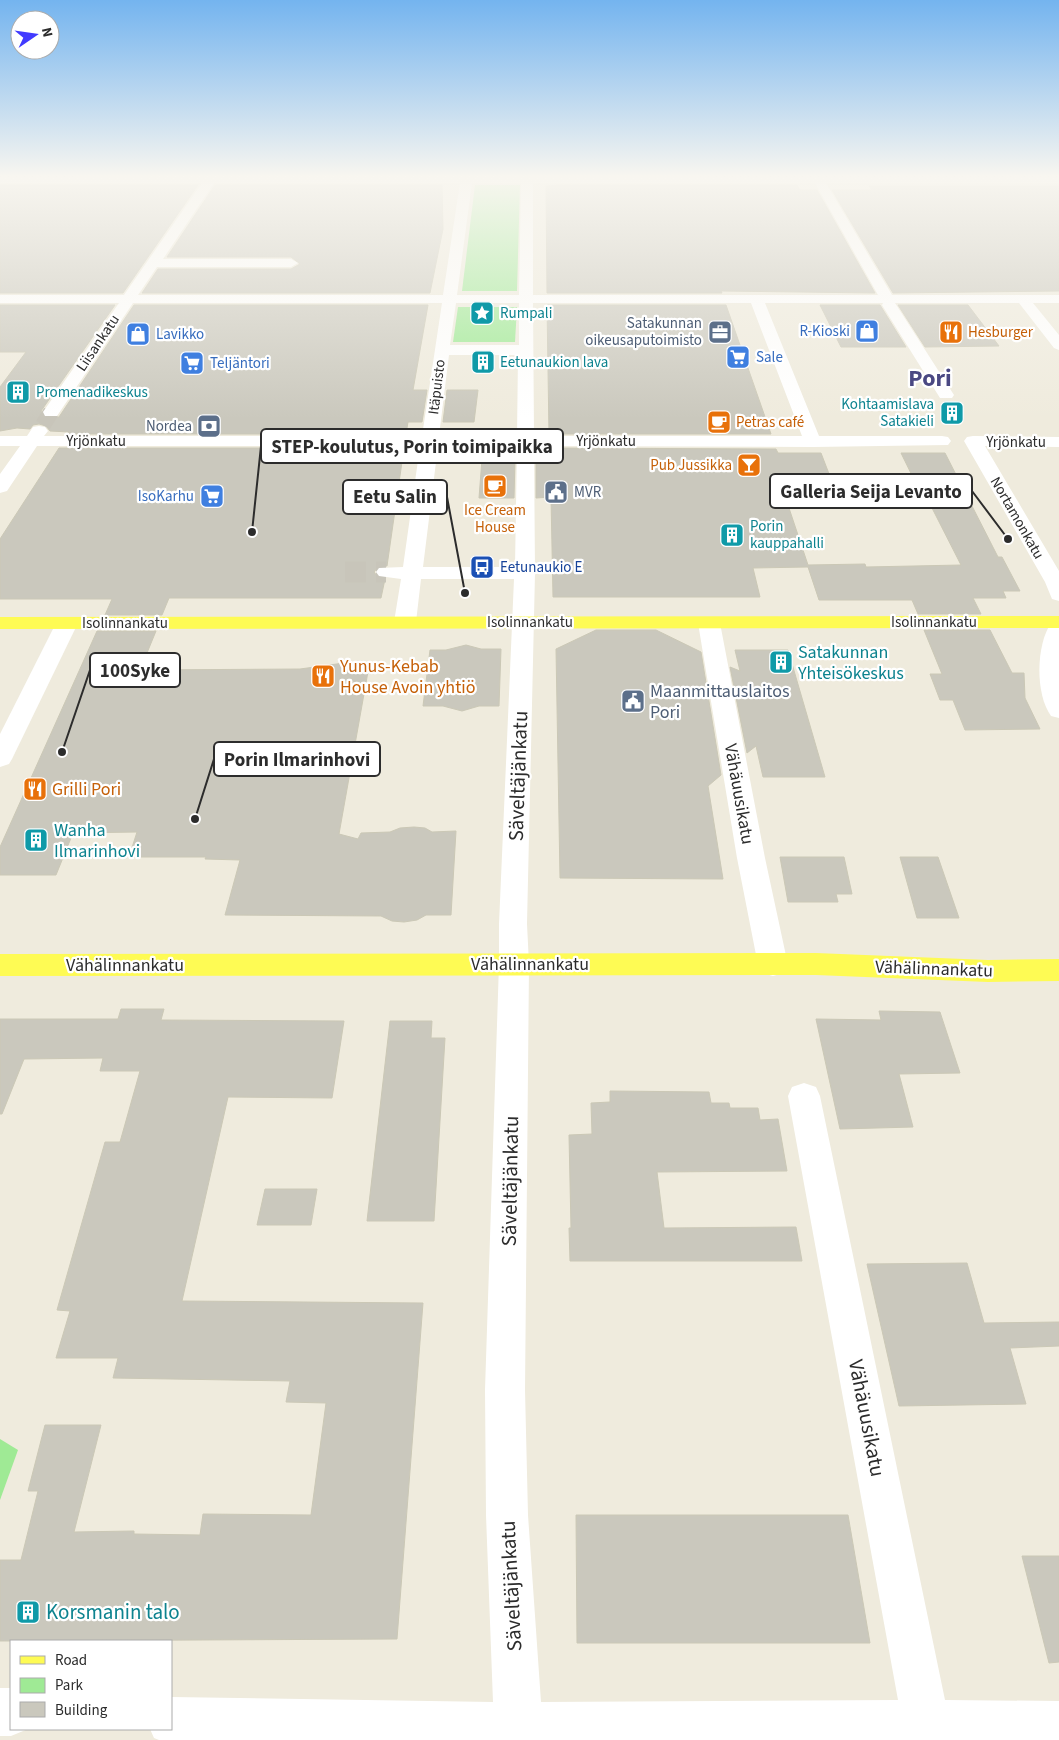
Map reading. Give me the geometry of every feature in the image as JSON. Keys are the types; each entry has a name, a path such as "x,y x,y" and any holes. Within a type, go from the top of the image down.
{"main road":[{"name":"Isolinnankatu","path":"0,622 1059,622"},
{"name":"Vähälinnankatu","path":"0,965 816,964 988,971 1059,970"}],"street":[{"name":"Liisankatu","path":"0,487 157,257"},
{"name":"Itäpuisto","path":"405,622 455,257"},
{"path":"524,622 527,257"},
{"path":"862,257 946,395"},
{"path":"153,263 291,263"},
{"path":"1022,298 1059,346"},
{"path":"0,299 128,299 255,304 449,299 888,302 1022,298 1059,299"},
{"path":"757,300 813,442"},
{"name":"Itäpuisto","path":"442,350 526,350"},
{"name":"Yrjönkatu","path":"0,441 942,441"},
{"name":"Yrjönkatu","path":"973,441 1059,442"},
{"name":"Nortamonkatu","path":"973,441 1055,582 1059,595"},
{"path":"386,572 525,573"},
{"name":"Säveltäjänkatu","path":"519,1732 507,1515 505,1390 514,964 513,924 524,622"},
{"path":"0,759 67,623"},
{"name":"Vähäuusikatu","path":"709,623 749,848 773,965"},
{"path":"1059,628 1054,642 1051,671 1053,697 1059,711"},
{"name":"Vähäuusikatu","path":"804,1096 928,1732"},
{"path":"180,1722 423,1726 519,1732 928,1732 1059,1725"}],"green space":[{"path":"466,257 518,257 517,291 462,291"},
{"path":"458,307 517,307 515,342 453,342"},
{"path":"0,1439 18,1450 0,1500"}],"building":[{"path":"0,257 148,257 123,293 0,293"},
{"path":"291,257 437,257 430,293 142,293 158,269 291,269 300,264"},
{"path":"547,257 855,257 875,293 721,291 722,293 547,293"},
{"path":"872,257 1059,257 1059,291 893,293"},
{"path":"0,305 115,305 41,411 45,418 59,417 134,305 428,305 413,390 427,390 422,422 408,422 406,434 68,434 69,432 50,431 46,426 39,424 33,425 30,429 17,428 0,431 0,387 26,352 0,352"},
{"path":"547,305 726,305 771,434 549,434"},
{"path":"820,305 880,305 906,347 841,347"},
{"path":"898,305 968,305 999,346 925,347"},
{"path":"447,390 478,390 474,422 443,422"},
{"name":"IsoKarhu","path":"59,448 404,448 387,566 379,566 374,572 378,577 385,579 381,598 169,598 162,615 105,615 112,599 0,599 0,539"},
{"path":"549,448 776,449 778,453 821,453 841,505 788,505 808,565 865,564 866,567 961,565 932,508 928,508 901,453 945,453 998,557 1002,557 1020,591 1003,591 1006,598 973,598 981,614 918,614 912,600 819,600 808,567 753,568 760,597 553,597 551,497 536,498 536,458 548,458"},
{"name":"Ice Cream House","path":"482,459 515,459 514,498 479,498"},
{"path":"596,630 656,630 701,652 721,775 708,786 723,879 560,878 556,649"},
{"path":"924,630 990,630 1012,673 1024,673 1025,698 1040,729 965,730 953,700 940,700 930,674 942,674"},
{"path":"97,631 156,631 140,670 300,669 344,663 352,666 369,666 339,834 358,839 361,833 390,832 400,828 425,828 432,832 456,831 451,915 426,915 417,920 404,922 392,921 381,916 225,915 240,860 205,859 206,857 129,857 137,832 73,833 56,875 0,875 0,847"},
{"path":"466,645 481,649 501,649 499,706 479,706 462,711 443,706 423,706 430,650 446,650"},
{"path":"735,650 788,650 825,777 763,777 756,746 747,753 730,667 740,671"},
{"path":"780,857 844,857 852,894 836,894 838,902 788,902"},
{"path":"900,857 938,857 959,918 917,918"},
{"path":"121,1009 164,1009 161,1020 344,1021 332,1098 228,1097 182,1301 423,1303 397,1639 0,1641 0,1560 21,1560 38,1491 28,1491 45,1425 101,1425 74,1532 134,1531 134,1534 200,1535 203,1514 311,1515 326,1403 286,1402 290,1381 113,1378 118,1358 56,1358 70,1311 57,1310 105,1142 120,1142 140,1071 100,1071 103,1058 24,1059 2,1114 0,1114 0,1019 118,1019"},
{"path":"879,1011 940,1012 960,1073 899,1074 913,1127 840,1129 816,1019 881,1020"},
{"path":"390,1021 432,1021 431,1038 445,1038 434,1221 367,1221"},
{"path":"610,1091 709,1092 711,1103 729,1103 730,1108 758,1108 760,1120 778,1119 787,1171 657,1172 664,1228 796,1227 802,1261 570,1261 569,1135 592,1134 591,1103 610,1102"},
{"path":"265,1189 317,1189 311,1225 257,1225"},
{"path":"967,1263 984,1323 1059,1322 1059,1346 1010,1348 1026,1404 899,1406 867,1264"},
{"path":"576,1515 848,1515 870,1643 577,1643"},
{"path":"1022,1556 1059,1556 1059,1662 1049,1663"}],"tunnel":[{"path":"43,425 51,412"},
{"path":"345,572 386,572"}],"place":[{"name":"Rumpali","path":"482,313"},
{"name":"R-Kioski","path":"867,331"},
{"name":"Satakunnan oikeusaputoimisto","path":"720,332"},
{"name":"Hesburger","path":"951,332"},
{"name":"Lavikko","path":"138,334"},
{"name":"Sale","path":"738,357"},
{"name":"Eetunaukion lava","path":"483,362"},
{"name":"Teljäntori","path":"192,363"},
{"name":"Promenadikeskus","path":"18,392"},
{"name":"Kohtaamislava Satakieli","path":"952,413"},
{"name":"Petras café","path":"719,422"},
{"name":"Nordea","path":"209,426"},
{"name":"Pub Jussikka","path":"749,465"},
{"name":"Ice Cream House","path":"495,486"},
{"name":"MVR","path":"556,492"},
{"name":"IsoKarhu","path":"212,496"},
{"name":"STEP-koulutus, Porin toimipaikka","path":"252,532"},
{"name":"Porin kauppahalli","path":"732,535"},
{"name":"Galleria Seija Levanto","path":"1008,539"},
{"name":"Eetunaukio E","path":"482,567"},
{"name":"Eetu Salin","path":"465,593"},
{"name":"Satakunnan Yhteisökeskus","path":"781,662"},
{"name":"Yunus-Kebab House Avoin yhtiö","path":"323,676"},
{"name":"Maanmittauslaitos Pori","path":"633,701"},
{"name":"100Syke","path":"62,752"},
{"name":"Grilli Pori","path":"35,789"},
{"name":"Porin Ilmarinhovi","path":"195,819"},
{"name":"Wanha Ilmarinhovi","path":"36,840"},
{"name":"Korsmanin talo","path":"28,1612"}],"district":[{"name":"Pori","path":"930,378"}]}
